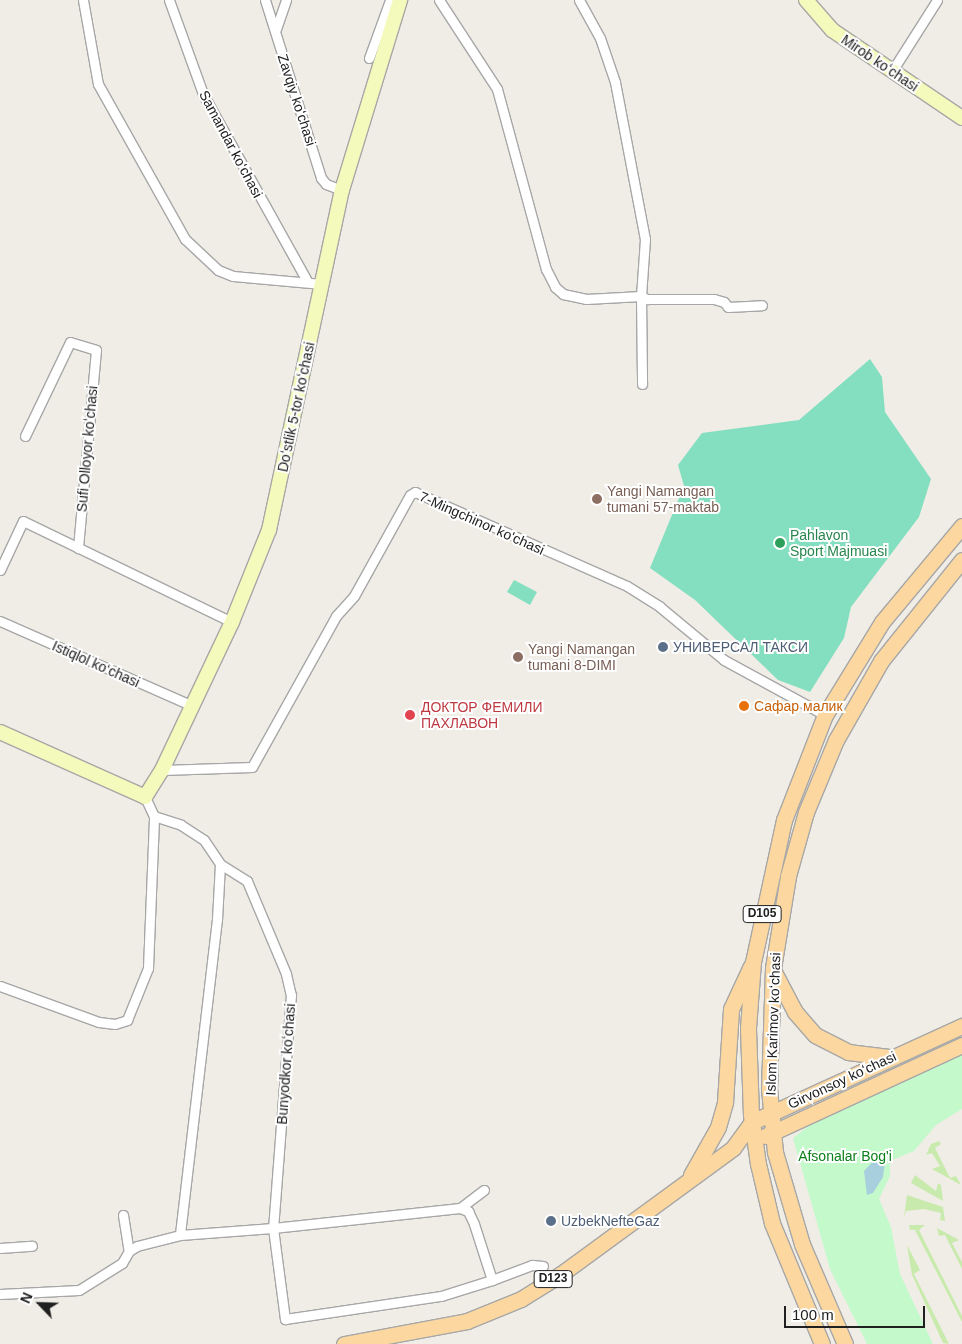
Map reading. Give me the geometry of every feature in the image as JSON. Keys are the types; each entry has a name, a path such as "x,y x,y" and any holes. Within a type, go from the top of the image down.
{"main road":[{"name":"Islom Karimov koʻchasi","path":"822,1344 772,1223 755,1141 752,1122 748,1028 753,962 784,820 825,715 882,622 962,526"},
{"name":"Islom Karimov koʻchasi","path":"846,1344 790,1210 772,1132 770,1114 773,968 788,876 806,812 836,740 881,661 962,560"},
{"path":"686,1183 718,1128 726,1102 731,1009 736,994 753,962"},
{"path":"773,968 795,1012 815,1035 848,1052 892,1057"},
{"name":"Girvonsoy koʻchasi","path":"344,1344 467,1320 520,1299 733,1148 752,1122 962,1026"},
{"name":"Girvonsoy koʻchasi","path":"772,1132 962,1045"},
{"name":"D123","path":"755,1141 772,1132"},
{"name":"Girvonsoy koʻchasi","path":"733,1148 755,1141"}],"street":[{"path":"82,0 98,84 185,239 218,270 233,276 307,281 322,284"},
{"name":"Samandar ko‘chasi","path":"169,0 203,94 307,281"},
{"name":"Zavqiy koʻchasi","path":"265,0 276,29 321,178 326,184 342,190"},
{"path":"276,29 286,0"},
{"path":"369,58 390,0"},
{"name":"Doʻstlik 5-tor koʻchasi","path":"145,797 162,770 193,706 232,622 269,530 342,190 400,0"},
{"path":"439,0 498,89 546,269 555,287 564,294 586,298 641,296 647,299 714,300 724,302 728,307 762,305"},
{"path":"579,0 600,38 615,82 626,131 645,239 641,296 642,384"},
{"name":"Mirob koʻchasi","path":"806,0 832,30 962,118"},
{"path":"892,71 937,0"},
{"name":"Sufi Olloyor koʻchasi","path":"25,436 70,342 96,350 78,548"},
{"name":"7-Mingchinor ko'chasi","path":"162,770 252,768 336,616 354,596 410,495 415,492 627,586 660,608 724,660 825,715"},
{"path":"0,570 23,521 232,622"},
{"name":"Istiqlol ko‘chasi","path":"0,621 193,706"},
{"path":"0,732 145,797 154,816 148,968 127,1020 114,1024 99,1022 0,986"},
{"name":"Bunyodkor koʻchasi","path":"154,816 181,825 204,840 220,864 247,881 286,974 291,995 272,1228 285,1319 441,1296 532,1265 543,1266"},
{"path":"180,1235 216,919 220,864"},
{"path":"460,1208 484,1190"},
{"path":"0,1294 79,1290 122,1263 129,1251 137,1246 180,1235 272,1228 460,1208 468,1211 474,1224 492,1280"},
{"path":"123,1216 129,1251"},
{"path":"0,1248 32,1246"}],"green space":[{"name":"Pahlavon Sport Majmuasi","path":"870,359 882,377 885,412 931,479 919,517 851,607 844,638 810,692 778,680 695,600 650,568 684,486 678,465 702,433 799,420"},
{"path":"514,580 537,592 530,605 507,592"},
{"name":"Afsonalar Bog'i","path":"962,1053 962,1109 936,1125 914,1151 890,1161 890,1176 879,1199 891,1227 900,1274 933,1344 867,1344 830,1269 793,1138 822,1116"},
{"path":"939,1141 941,1144 935,1148 950,1178 956,1176 961,1185 932,1169 940,1166 932,1153 926,1155 931,1144"},
{"path":"915,1175 936,1191 938,1183 941,1185 943,1201 911,1183"},
{"path":"907,1195 943,1207 945,1221 940,1220 941,1213 924,1209 906,1211 904,1217"},
{"path":"909,1225 925,1225 919,1230 962,1316 962,1322 915,1230 910,1230"},
{"path":"937,1228 959,1240 952,1243 962,1262 962,1269 945,1235 939,1236"},
{"path":"907,1245 920,1270 914,1274 949,1344 943,1343 912,1275"}],"water":[{"path":"881,1153 885,1161 883,1177 873,1193 867,1195 864,1171"}],"place":[{"name":"Yangi Namangan tumani 57-maktab","path":"597,499"},
{"name":"Pahlavon Sport Majmuasi","path":"780,543"},
{"name":"УНИВЕРСАЛ ТАКСИ","path":"663,647"},
{"name":"Yangi Namangan tumani 8-DIMI","path":"518,657"},
{"name":"Сафар малик","path":"744,706"},
{"name":"ДОКТОР ФЕМИЛИ ПАХЛАВОН","path":"410,715"},
{"name":"UzbekNefteGaz","path":"551,1221"}]}
